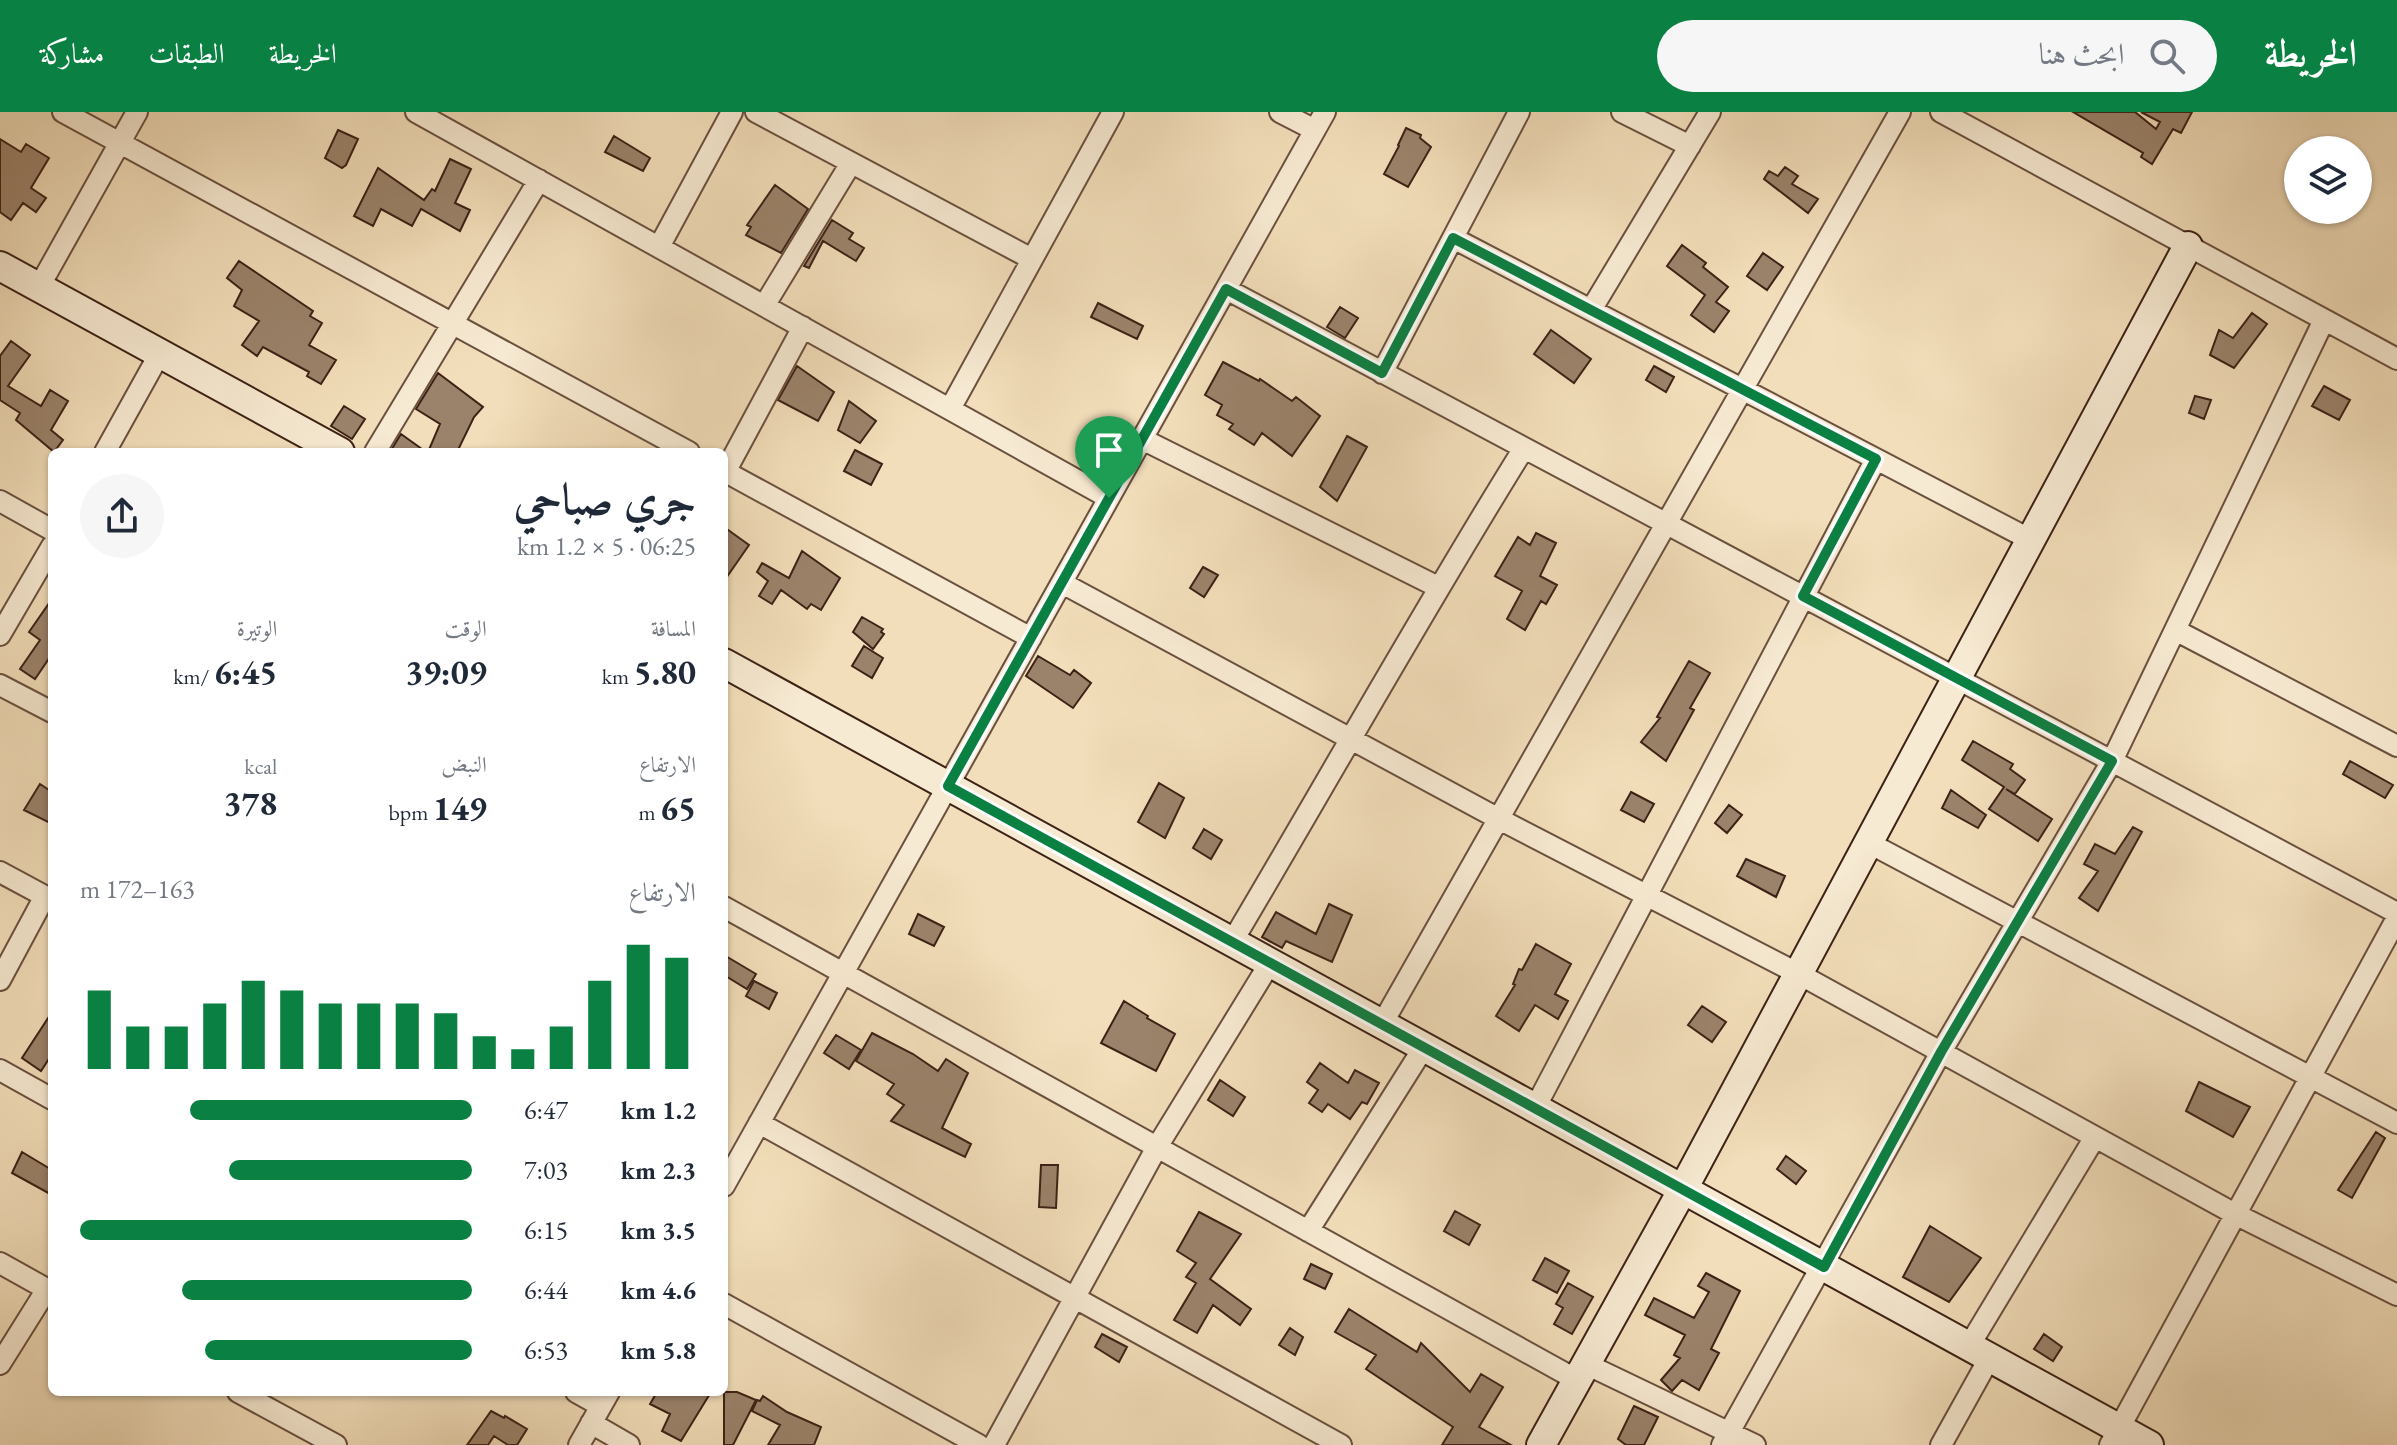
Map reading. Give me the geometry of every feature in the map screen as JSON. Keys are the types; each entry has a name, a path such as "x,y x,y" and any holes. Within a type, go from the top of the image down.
{"street":[{"path":"63,112 682,448"},
{"path":"39,287 137,112"},
{"path":"416,112 1109,498"},
{"path":"659,247 732,112"},
{"path":"756,112 1032,259"},
{"path":"950,409 1113,112"},
{"path":"1280,112 1315,130"},
{"path":"728,1179 1325,112"},
{"path":"1382,373 1519,112"},
{"path":"1622,112 1690,146"},
{"path":"1591,310 1710,112"},
{"path":"1382,1024 1900,112"},
{"path":"1941,112 2397,359"},
{"path":"764,306 851,163"},
{"path":"377,448 539,180"},
{"path":"1453,238 2031,540"},
{"path":"1541,1445 1683,1189 2188,246"},
{"path":"0,266 333,448"},
{"path":"1226,289 2397,915 2114,1437"},
{"path":"1726,1439 1941,1052 2112,761 2324,320"},
{"path":"728,465 803,327"},
{"path":"107,448 160,353"},
{"path":"1142,439 1438,587"},
{"path":"1232,942 1352,740 1438,587 1524,448"},
{"path":"1535,1108 1876,459"},
{"path":"728,474 1031,638"},
{"path":"0,501 48,528"},
{"path":"0,635 48,553"},
{"path":"1062,583 1499,819 1799,974 2235,1214 2397,1295"},
{"path":"2175,630 2397,746"},
{"path":"728,665 1980,1352 2114,1437 2149,1445"},
{"path":"0,685 48,710"},
{"path":"1869,843 2397,1123"},
{"path":"0,872 48,897"},
{"path":"0,980 48,900"},
{"path":"728,909 1308,1231 1581,1372 1726,1439 1755,1445"},
{"path":"994,1445 1157,1147 1270,963"},
{"path":"1308,1231 1424,1047"},
{"path":"0,1070 48,1097"},
{"path":"759,1123 1341,1445"},
{"path":"1941,1445 1980,1352 2095,1137"},
{"path":"0,1263 48,1289"},
{"path":"0,1364 48,1292"},
{"path":"728,1306 979,1445"},
{"path":"245,1396 336,1445"},
{"path":"582,1396 600,1407 629,1445"},
{"path":"579,1445 600,1407"}],"building":[{"path":"2073,112 2135,112 2156,129 2160,122 2141,112 2192,112 2181,133 2173,129 2152,164 2141,157 2143,153"},
{"path":"1406,128 1421,135 1420,138 1431,147 1408,187 1384,174"},
{"path":"338,130 358,139 342,168 325,158"},
{"path":"614,136 650,158 643,171 605,152"},
{"path":"0,139 21,152 26,144 49,158 31,188 46,198 36,212 23,203 11,220 0,212"},
{"path":"450,159 471,169 455,203 470,210 460,231 421,209 412,226 381,209 373,226 354,216 378,168 424,200 432,189 435,191"},
{"path":"1785,167 1798,176 1792,184 1818,199 1808,213 1764,179 1769,171 1778,176"},
{"path":"775,185 808,209 781,253 746,235 751,227 747,225"},
{"path":"832,220 853,233 849,239 864,248 856,261 823,241 809,268 804,266"},
{"path":"1682,245 1706,263 1703,267 1728,287 1716,302 1729,311 1714,332 1691,315 1705,295 1667,266"},
{"path":"1763,253 1783,267 1767,290 1747,276"},
{"path":"239,261 313,311 310,316 322,323 309,345 336,360 321,384 307,376 309,372 263,347 257,356 242,345 259,321 234,306 242,290 227,278"},
{"path":"1098,303 1143,326 1137,339 1091,317"},
{"path":"1340,307 1358,318 1345,338 1327,327"},
{"path":"2252,313 2267,324 2234,368 2210,355 2219,330 2233,338"},
{"path":"1551,330 1591,359 1574,383 1534,354"},
{"path":"11,341 30,355 8,386 41,406 50,390 68,401 51,430 63,440 57,448 49,448 16,420 20,413 0,400 0,356"},
{"path":"1223,362 1260,379 1292,401 1296,397 1320,416 1292,456 1262,433 1254,445 1229,429 1233,424 1217,415 1222,405 1205,395"},
{"path":"797,366 834,392 818,421 778,400"},
{"path":"1654,366 1674,377 1666,392 1646,380"},
{"path":"438,373 483,407 474,417 459,448 430,448 440,424 416,409"},
{"path":"2324,386 2350,400 2339,420 2312,406"},
{"path":"2195,396 2211,400 2204,419 2189,413"},
{"path":"849,401 876,421 860,443 838,430"},
{"path":"344,406 365,419 352,439 331,426"},
{"path":"401,434 420,448 392,448"},
{"path":"1347,436 1367,447 1337,501 1320,487"},
{"path":"855,450 882,464 871,485 844,471"},
{"path":"728,530 749,545 728,575"},
{"path":"1536,533 1556,543 1540,576 1557,585 1546,604 1541,601 1525,630 1507,619 1522,591 1495,576 1518,537 1530,545"},
{"path":"802,551 840,578 821,610 811,604 807,609 781,590 772,604 759,596 768,581 757,572 762,563 789,578"},
{"path":"1203,567 1218,575 1204,597 1190,588"},
{"path":"48,605 48,660 35,679 20,669 40,640 29,632"},
{"path":"862,617 883,629 881,632 884,634 873,649 853,632"},
{"path":"864,646 883,658 872,678 852,666"},
{"path":"1038,656 1070,675 1074,670 1091,683 1073,708 1026,676"},
{"path":"1689,661 1710,673 1666,761 1641,742 1660,718 1657,717"},
{"path":"1973,741 2013,764 2010,769 2025,780 2015,794 2006,789 2052,819 2038,841 1989,809 2004,787 1962,760"},
{"path":"2350,761 2393,785 2385,798 2343,774"},
{"path":"1159,783 1184,798 1165,838 1138,822"},
{"path":"40,784 48,789 48,822 24,810"},
{"path":"1951,790 1986,815 1978,828 1942,808"},
{"path":"1631,792 1654,804 1644,822 1621,810"},
{"path":"1729,805 1742,815 1727,833 1715,823"},
{"path":"2133,827 2142,832 2098,911 2079,898 2098,871 2084,864 2095,844 2115,854"},
{"path":"1204,829 1222,840 1211,859 1193,848"},
{"path":"1746,859 1785,876 1776,897 1737,876"},
{"path":"1329,904 1352,915 1332,962 1286,941 1282,948 1262,937 1276,912 1316,934"},
{"path":"918,914 944,927 934,946 909,934"},
{"path":"1536,944 1571,964 1555,994 1568,1001 1558,1019 1535,1005 1519,1031 1496,1016 1515,985 1519,969 1522,970"},
{"path":"728,957 756,974 747,989 728,977"},
{"path":"754,981 777,993 769,1009 746,996"},
{"path":"1124,1001 1175,1034 1156,1071 1101,1043"},
{"path":"1702,1006 1726,1022 1712,1042 1688,1025"},
{"path":"48,1018 48,1060 41,1071 22,1058"},
{"path":"872,1033 938,1071 946,1059 968,1073 942,1128 971,1144 965,1157 891,1121 904,1105 887,1094 894,1084 856,1061"},
{"path":"836,1035 861,1050 849,1069 824,1053"},
{"path":"1320,1063 1348,1083 1355,1070 1379,1083 1367,1104 1362,1102 1350,1119 1328,1104 1322,1112 1309,1103 1318,1090 1307,1082"},
{"path":"1220,1080 1245,1097 1233,1116 1208,1100"},
{"path":"2199,1082 2250,1107 2233,1137 2186,1111"},
{"path":"2376,1132 2385,1138 2352,1198 2338,1190"},
{"path":"22,1152 48,1168 48,1193 12,1173"},
{"path":"1786,1156 1806,1171 1796,1184 1777,1169"},
{"path":"1041,1165 1058,1165 1056,1208 1039,1207"},
{"path":"1455,1211 1480,1225 1469,1245 1444,1231"},
{"path":"1199,1212 1241,1234 1210,1279 1251,1309 1240,1325 1213,1305 1197,1333 1174,1320 1196,1283 1186,1277 1196,1263 1177,1251"},
{"path":"1930,1226 1981,1258 1949,1302 1903,1277"},
{"path":"1545,1258 1569,1271 1557,1293 1533,1280"},
{"path":"1311,1264 1332,1274 1325,1289 1304,1279"},
{"path":"1706,1273 1740,1291 1711,1349 1719,1353 1699,1390 1682,1380 1672,1391 1661,1380 1680,1358 1674,1355 1685,1335 1645,1315 1654,1298 1694,1318 1709,1292 1698,1286"},
{"path":"1568,1283 1593,1297 1572,1334 1554,1324 1563,1308 1556,1304"},
{"path":"1349,1309 1417,1352 1421,1343 1470,1392 1481,1374 1503,1387 1479,1427 1511,1445 1442,1445 1453,1427 1366,1369 1376,1355 1335,1332"},
{"path":"1290,1328 1303,1337 1295,1355 1279,1345"},
{"path":"1102,1334 1127,1347 1119,1362 1095,1347"},
{"path":"2044,1334 2062,1347 2053,1361 2034,1349"},
{"path":"728,1392 737,1392 756,1400 733,1445 724,1445 724,1396 728,1396"},
{"path":"655,1396 709,1396 681,1441 662,1431 670,1414 650,1404"},
{"path":"763,1396 787,1412 821,1427 814,1445 768,1445 780,1425 752,1411 757,1400 760,1401"},
{"path":"1634,1406 1658,1417 1644,1445 1626,1445 1618,1439"},
{"path":"491,1411 527,1429 517,1445 508,1445 494,1436 488,1445 467,1445"}],"route":[{"path":"1453,238 1876,459 1803,596 2112,761 1941,1052 1824,1267 948,786 1109,498 1226,289 1382,373 1453,238"}]}
